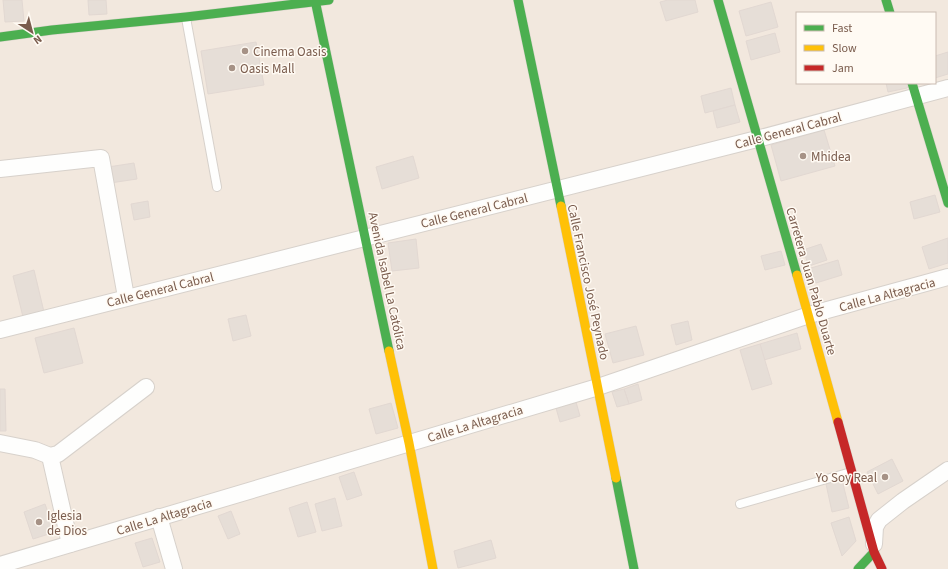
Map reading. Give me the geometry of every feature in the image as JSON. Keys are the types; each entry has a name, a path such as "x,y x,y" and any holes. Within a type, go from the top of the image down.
{"street":[{"path":"0,37 330,0"},
{"name":"Calle Francisco José Peynado","path":"518,0 634,569"},
{"name":"Carretera Juan Pablo Duarte","path":"718,0 809,315 874,552 882,569"},
{"path":"886,0 890,12"},
{"name":"Avenida Isabel La Católica","path":"315,1 409,443 433,569"},
{"name":"Calle General Cabral","path":"0,330 757,139 914,90 948,88"},
{"path":"914,90 948,203"},
{"path":"0,169 101,158 126,298"},
{"name":"Calle La Altagracia","path":"1,566 159,517 598,387 809,315 948,277"},
{"path":"0,443 36,450 50,456 58,454 146,387"},
{"path":"50,456 70,544"},
{"path":"858,569 874,552 875,532 879,520 903,501 948,470"},
{"path":"159,517 174,569"}],"lane":[{"path":"186,17 217,188"},
{"path":"740,504 852,472"}],"shaded area":[{"path":"0,0 948,0 948,569 0,569"}],"building":[{"path":"3,0 22,0 24,21 5,22"},
{"path":"88,0 106,0 107,14 89,15"},
{"path":"668,0 695,0 698,12 666,21 660,2"},
{"path":"771,2 778,27 746,36 739,11"},
{"path":"775,33 780,52 751,60 746,41"},
{"name":"Oasis Mall","path":"256,42 264,85 208,94 201,51"},
{"path":"948,52 948,74 936,78 936,56"},
{"path":"886,84 909,84 907,88 888,92"},
{"path":"731,88 735,105 705,113 701,96"},
{"path":"735,105 740,122 717,128 713,111"},
{"name":"Mhidea","path":"824,130 835,166 781,181 771,145"},
{"path":"413,156 419,178 382,189 376,167"},
{"path":"134,163 137,179 110,183 108,167"},
{"path":"935,195 940,212 914,219 910,202"},
{"path":"148,201 150,217 134,220 131,204"},
{"path":"948,238 948,263 929,269 922,247"},
{"path":"416,239 419,268 392,271 388,243"},
{"path":"821,244 827,260 809,266 803,250"},
{"path":"781,251 785,265 765,270 761,256"},
{"path":"838,260 842,275 816,283 811,268"},
{"path":"34,270 44,312 23,317 13,276"},
{"path":"246,315 251,336 233,341 228,319"},
{"path":"688,321 692,340 676,345 671,325"},
{"path":"636,326 644,355 613,363 605,334"},
{"path":"74,328 83,363 44,373 35,338"},
{"path":"797,333 801,349 764,360 760,344"},
{"path":"760,344 772,384 752,390 740,350"},
{"path":"638,384 642,400 629,404 624,389"},
{"path":"0,389 5,389 6,431 0,431"},
{"path":"624,389 629,404 617,407 612,392"},
{"path":"576,402 580,416 560,422 556,408"},
{"path":"391,403 398,428 376,434 369,409"},
{"name":"Yo Soy Real","path":"892,459 903,481 878,494 867,472"},
{"path":"354,472 362,495 347,500 339,477"},
{"path":"842,480 849,508 832,512 826,484"},
{"path":"335,498 342,526 322,531 315,504"},
{"path":"307,502 316,532 298,537 289,508"},
{"name":"Iglesia de Dios","path":"45,504 55,532 33,539 24,512"},
{"path":"231,511 240,534 228,539 218,516"},
{"path":"849,517 856,541 842,556 831,523"},
{"path":"152,538 160,562 143,567 135,543"},
{"path":"491,540 496,558 458,568 454,551"}],"traffic: fast":[{"path":"315,0 389,351"},
{"path":"0,37 329,0"},
{"path":"518,0 561,206"},
{"path":"718,0 797,275"},
{"path":"886,0 890,12"},
{"path":"912,84 948,203"},
{"path":"616,478 634,569"},
{"path":"858,569 874,552"}],"traffic: slow":[{"path":"561,206 616,478"},
{"path":"797,275 838,422"},
{"path":"389,351 409,443 433,569"}],"traffic: jam":[{"path":"838,422 874,552 882,569"}],"place":[{"name":"Cinema Oasis","path":"245,51"},
{"name":"Oasis Mall","path":"232,68"},
{"name":"Mhidea","path":"803,156"},
{"name":"Yo Soy Real","path":"885,477"},
{"name":"Iglesia de Dios","path":"39,522"}]}
